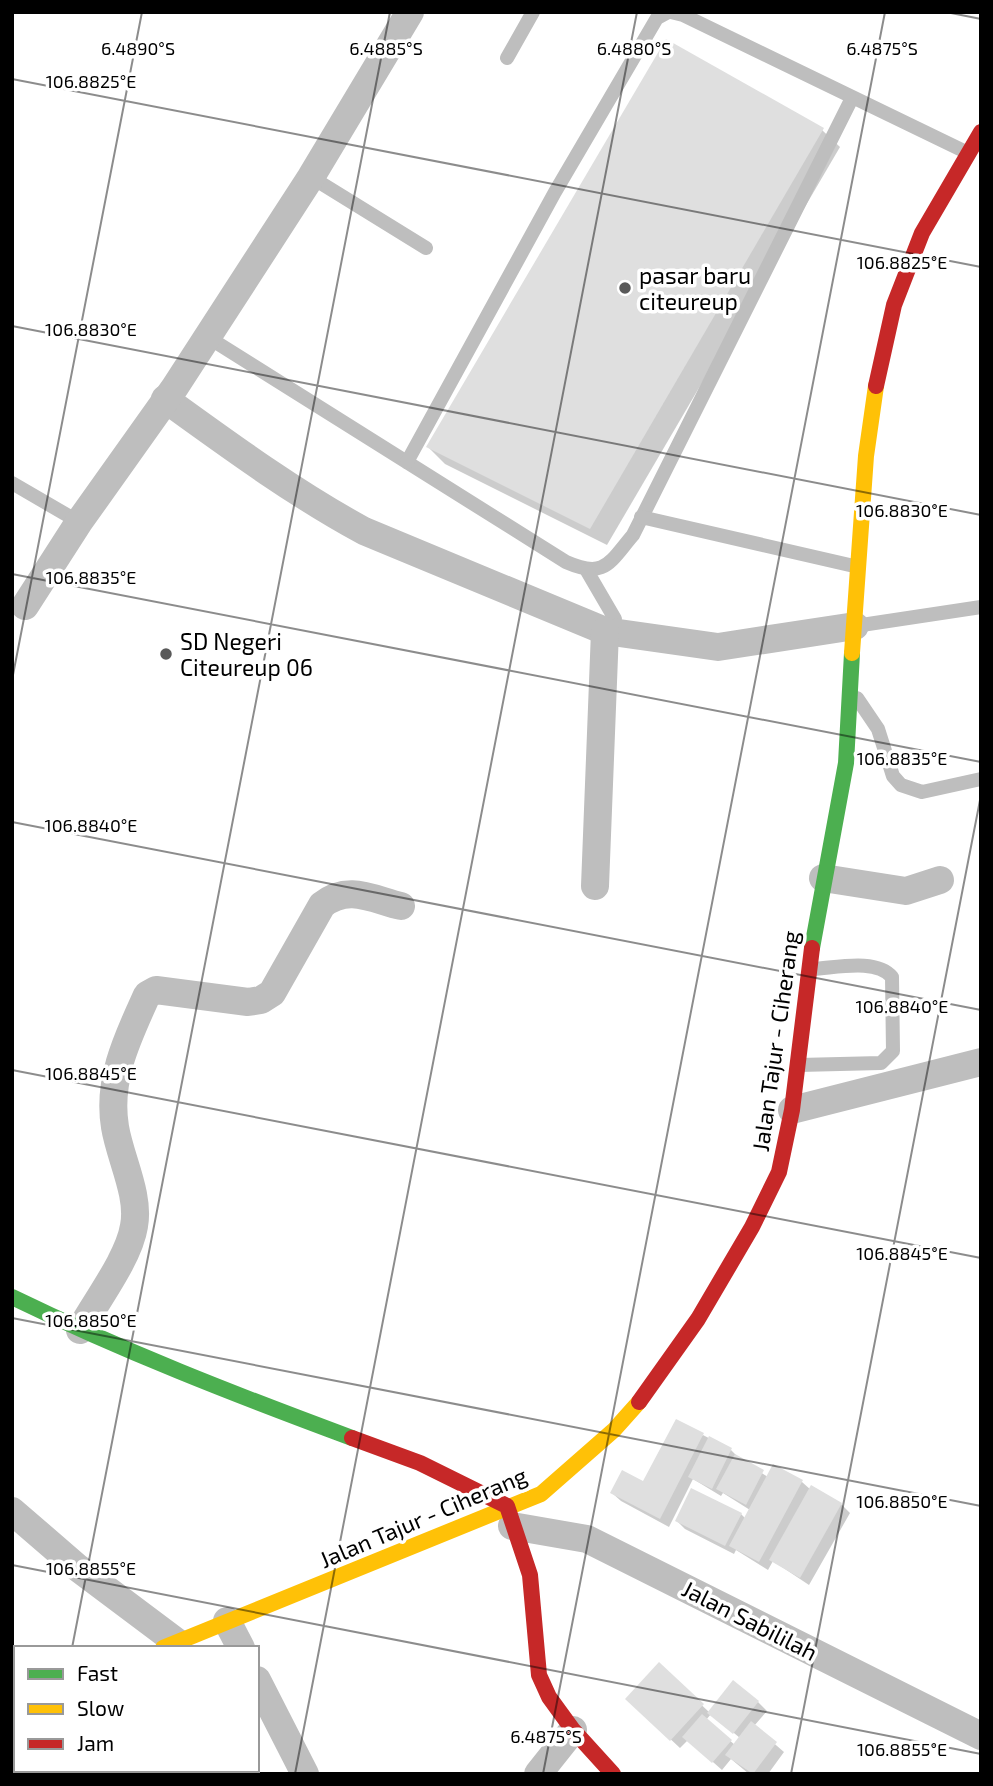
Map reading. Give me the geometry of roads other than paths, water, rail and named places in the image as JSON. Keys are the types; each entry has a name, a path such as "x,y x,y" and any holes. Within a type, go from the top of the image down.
{"main road":[{"name":"Jalan Tajur - Ciherang","path":"171,1645 343,1576 509,1516 541,1494 614,1430 646,1394 698,1319 752,1227 779,1172 792,1110 823,878 846,763 856,567 866,456 880,361 894,305 922,233 981,132"},
{"path":"12,1297 80,1330 227,1392 420,1463 509,1516 530,1575 539,1675 549,1698 573,1730 613,1774"}],"street":[{"path":"24,606 79,522 170,393 311,177 410,12"},
{"path":"170,393 250,461 327,511 364,531 610,625 727,635 855,622"},
{"path":"594,886 610,625"},
{"path":"823,878 906,891 940,880"},
{"path":"80,1330 128,1244 134,1227 135,1210 115,1126 114,1104 116,1072 122,1051 147,995 156,990 248,1002 261,1000 272,993 322,905 334,895 348,893 401,906"},
{"path":"792,1110 981,1062"},
{"path":"12,1511 171,1645"},
{"name":"Jalan Sabililah","path":"509,1516 587,1539 981,1736"},
{"path":"227,1621 240,1646"},
{"path":"259,1684 305,1774"},
{"path":"537,1774 573,1730"}],"lane":[{"path":"507,58 533,12"},
{"path":"407,462 555,192 657,18 669,12 683,15 967,153"},
{"path":"206,336 566,562 587,571 606,566 633,535 852,97"},
{"path":"311,177 426,248"},
{"path":"12,483 79,522"},
{"path":"641,517 856,567"},
{"path":"587,571 610,625"},
{"path":"855,622 981,607"},
{"path":"851,693 866,708 878,729 893,776 901,785 922,792 981,779"},
{"path":"799,1065 881,1063 893,1051 892,977 887,972 865,966 811,969"}],"place":[{"name":"pasar baru citeureup","path":"625,288"},
{"name":"SD Negeri Citeureup 06","path":"166,654"}]}
